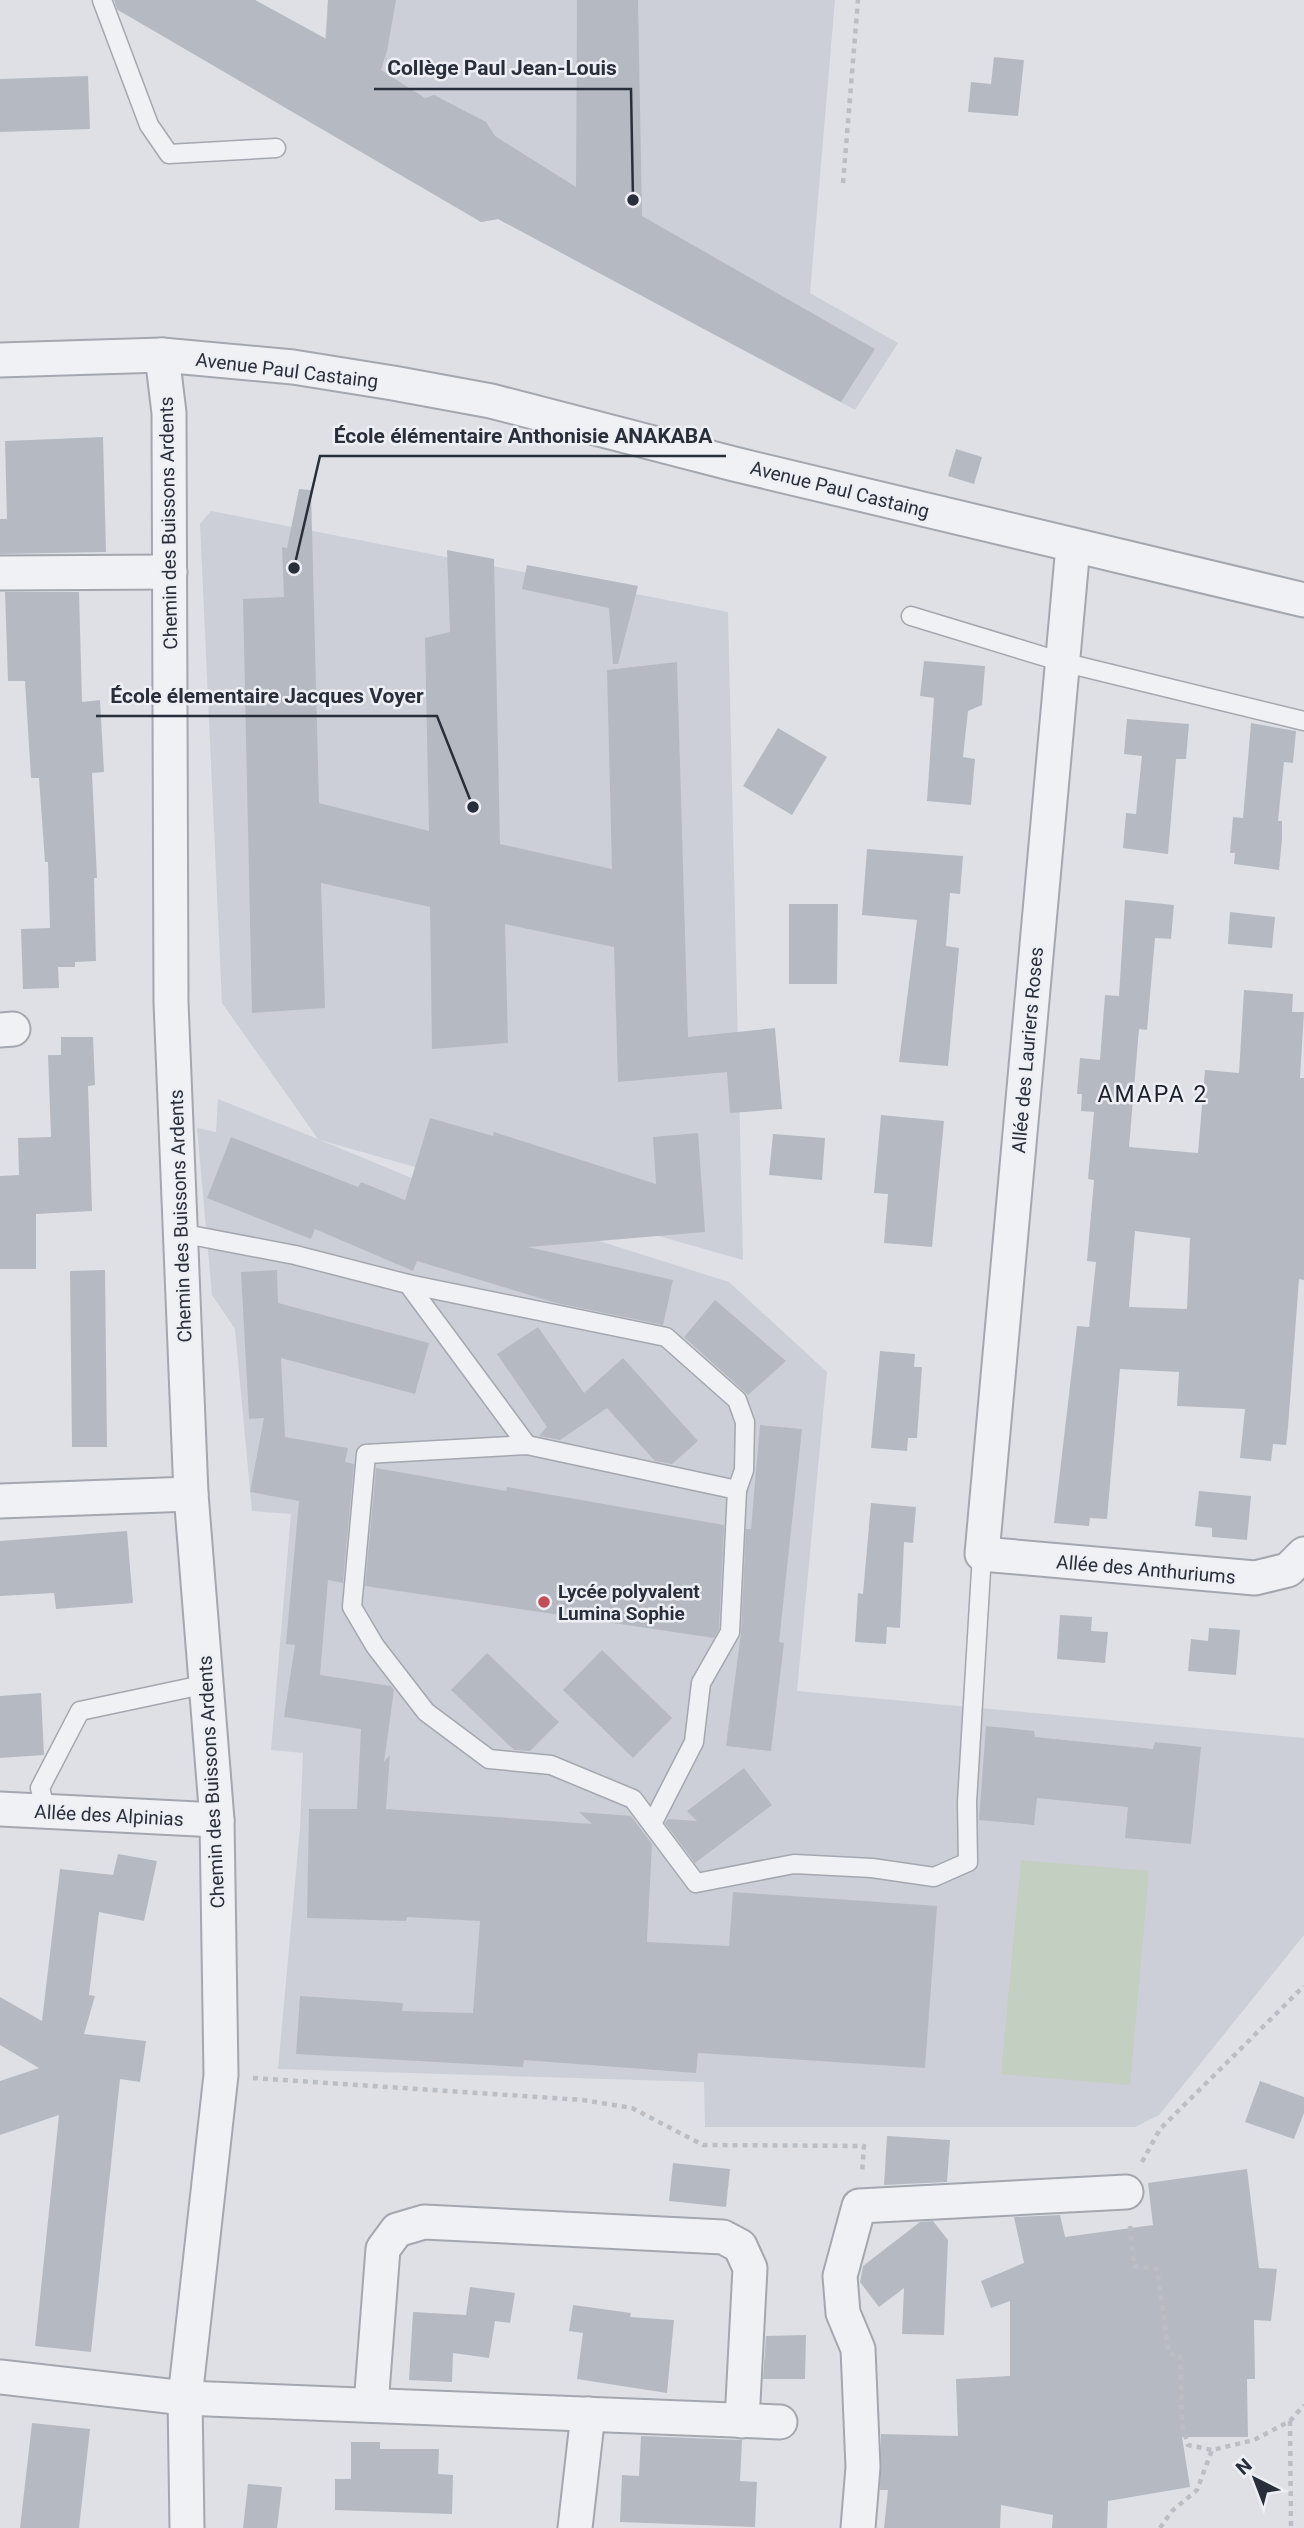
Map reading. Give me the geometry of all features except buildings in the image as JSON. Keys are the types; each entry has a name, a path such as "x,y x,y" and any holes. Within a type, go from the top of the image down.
{"street":[{"name":"Avenue Paul Castaing","path":"0,360 162,355 293,367 491,401 1073,546 1304,600"},
{"name":"Chemin des Buissons Ardents","path":"162,355 169,413 171,1002 191,1494 217,1820 220,2076 185,2398 187,2528"},
{"name":"Allée des Lauriers Roses","path":"982,1554 1073,546"},
{"path":"0,573 170,572"},
{"path":"0,1501 191,1494"},
{"name":"Allée des Anthuriums","path":"982,1554 1255,1578 1288,1570 1304,1554"},
{"name":"Allée des Alpinias","path":"0,1809 217,1820"},
{"path":"858,2528 863,2468 858,2349 843,2313 840,2276 859,2207 1126,2192"},
{"path":"371,2405 383,2249 397,2230 424,2222 723,2237 740,2246 750,2268 742,2421"},
{"path":"0,2377 185,2398 780,2422"},
{"path":"575,2528 588,2414"}],"lane":[{"path":"102,0 149,125 169,154 276,148"},
{"path":"911,616 1062,662 1304,722"},
{"path":"180,1234 295,1255 408,1283 666,1337 737,1400 744,1422 744,1470 737,1490 730,1632 701,1683 694,1742 653,1822"},
{"path":"408,1283 527,1445"},
{"path":"737,1490 527,1445 366,1454 352,1607 375,1646 426,1712 489,1759 551,1765 633,1799 653,1822 696,1883 794,1864 872,1868 934,1877 968,1862 967,1802 982,1554"},
{"path":"46,1811 40,1788 80,1711 207,1684"}],"path":[{"path":"843,183 859,0"},
{"path":"1304,1986 1160,2129 1126,2192 1134,2266 1157,2269 1169,2354 1180,2355 1182,2425 1188,2445 1212,2450 1254,2440 1290,2421 1304,2405"},
{"path":"220,2076 583,2100 632,2108 703,2145 864,2146 859,2207"},
{"path":"1290,2421 1291,2528"},
{"path":"1160,2528 1172,2511 1196,2490 1212,2450"}],"shaded area":[{"path":"118,0 255,0 325,38 328,0 835,0 810,293 898,343 855,410 498,219 481,222 418,180 113,7"},
{"name":"Lycée polyvalent Lumina Sophie","path":"211,511 728,612 743,1260 320,1140 450,1194 729,1282 827,1372 797,1691 1304,1738 1304,1935 1159,2115 1135,2127 705,2127 704,2082 278,2069 300,1828 303,1753 271,1750 291,1514 252,1511 235,1329 212,1295 197,1128 216,1132 218,1099 318,1139 222,1003 200,524"}],"green space":[{"path":"1021,1860 1149,1871 1130,2085 1001,2074"}],"place":[{"name":"Collège Paul Jean-Louis","path":"633,200"},
{"name":"École élémentaire Anthonisie ANAKABA","path":"294,568"},
{"name":"École élementaire Jacques Voyer","path":"473,807"},
{"name":"Lycée polyvalent Lumina Sophie","path":"544,1602"}],"district":[{"name":"AMAPA 2","path":"1153,1094"}]}
